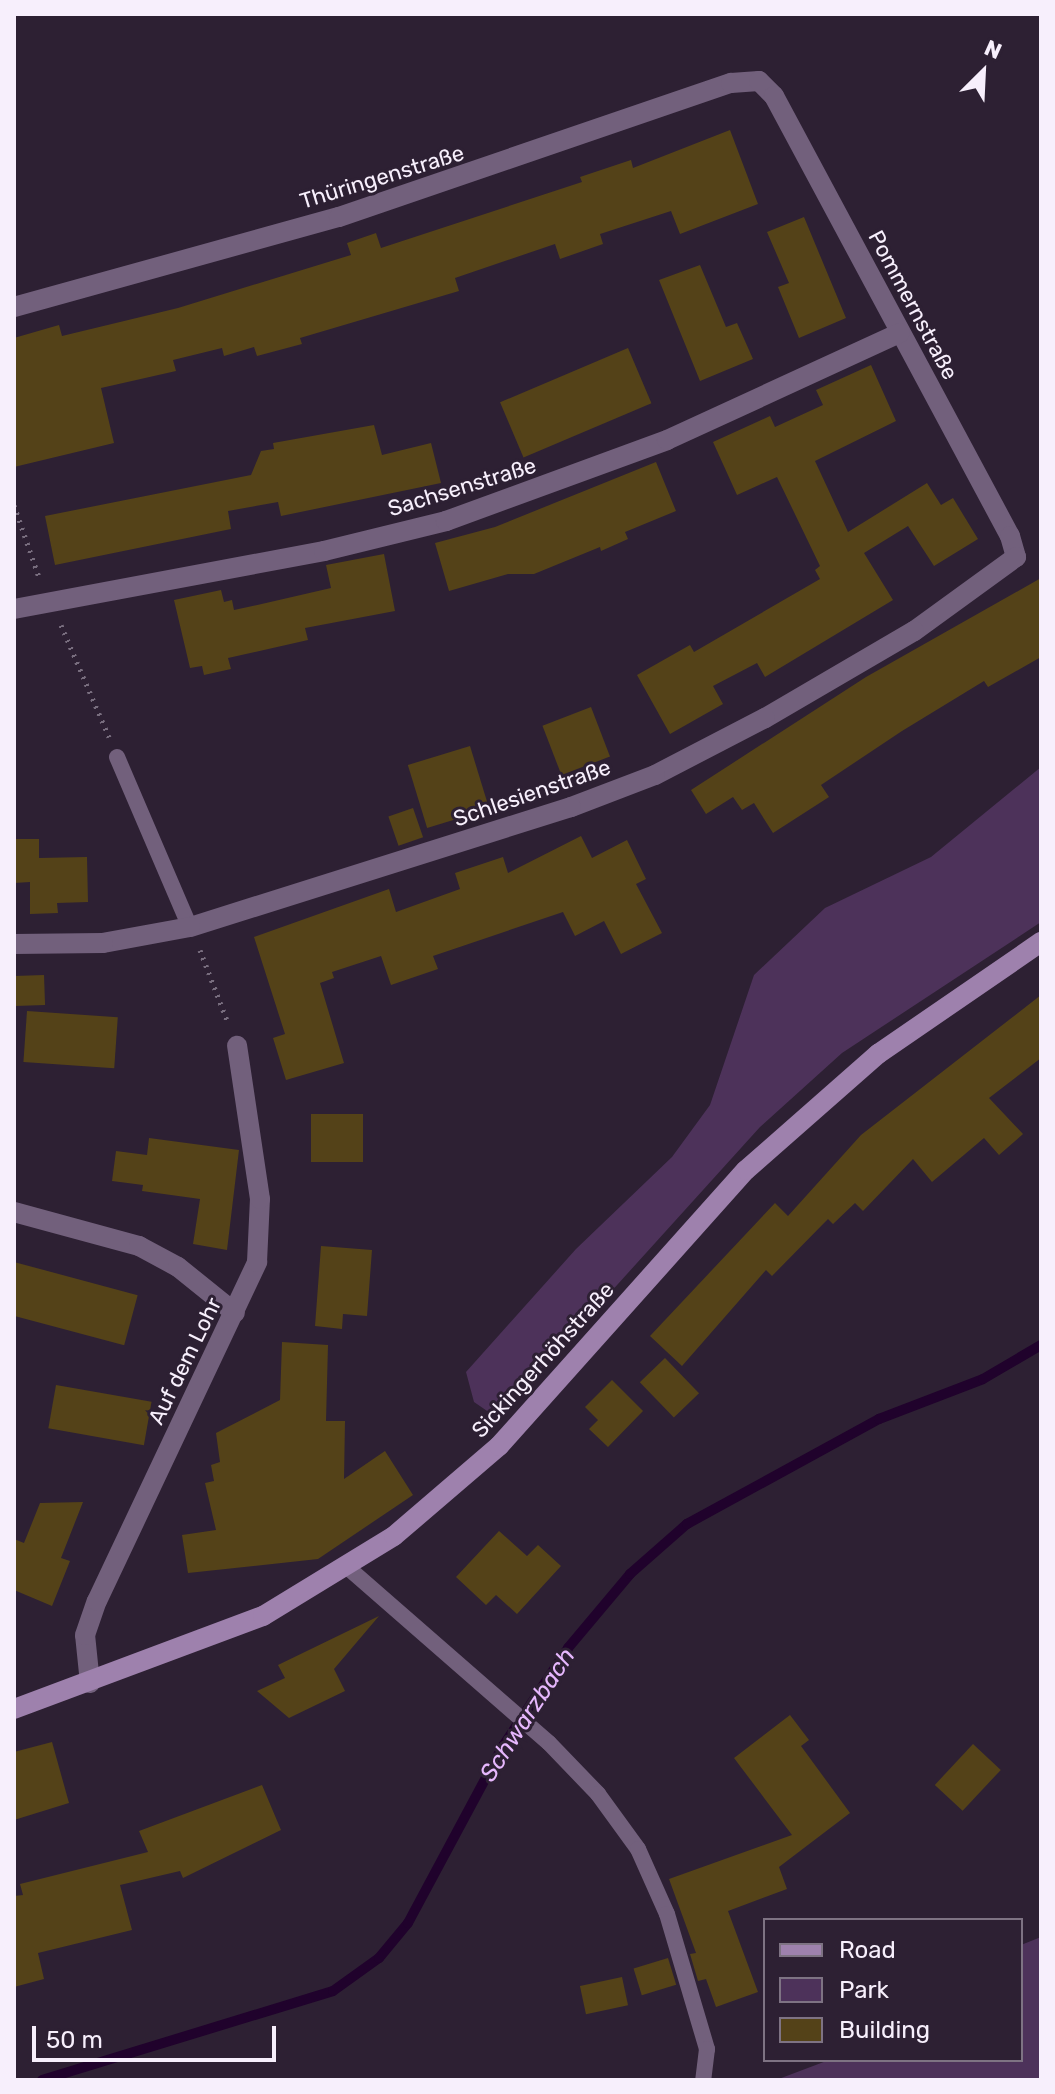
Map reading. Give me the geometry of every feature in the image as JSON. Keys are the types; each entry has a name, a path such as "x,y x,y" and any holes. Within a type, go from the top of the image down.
{"main road":[{"name":"Sickingerhöhstraße","path":"14,1709 263,1616 394,1536 499,1446 746,1170 812,1109 963,992 1041,942"}],"street":[{"name":"Thüringenstraße","path":"14,307 339,217 731,83 759,81"},
{"name":"Pommernstraße","path":"759,81 774,96 1010,536 1016,557"},
{"name":"Sachsenstraße","path":"14,609 324,551 446,521 667,440 900,333"},
{"name":"Schlesienstraße","path":"14,944 103,943 190,927 556,812 655,775 765,718 914,631 1016,557"},
{"name":"Auf dem Lohr","path":"90,1683 85,1635 97,1601 235,1313 261,1241 260,1199 237,1046"},
{"path":"14,1212 139,1246 178,1267 235,1313"}],"lane":[{"path":"117,757 190,927"},
{"path":"346,1566 549,1743 598,1794 638,1849 667,1914 707,2049 703,2080"}],"path":[{"path":"14,505 48,602"},
{"path":"71,645 117,757"},
{"path":"190,927 237,1046"}],"green space":[{"path":"1041,767 1041,922 842,1053 760,1127 523,1389 493,1415 474,1402 466,1372 576,1249 672,1157 710,1105 754,975 825,908 931,857"},
{"path":"1041,1937 1041,2080 776,2080 824,2062 1023,2062 1023,1944"}],"building":[{"path":"730,130 758,204 680,234 671,211 600,234 603,244 560,259 555,244 455,278 459,291 300,338 302,344 257,356 254,347 224,356 222,348 173,360 176,371 101,388 114,443 14,467 14,338 59,325 62,336 178,308 351,255 347,243 376,233 381,248 582,182 580,177 631,160 633,168"},
{"path":"804,217 846,318 799,338 778,287 789,283 767,232"},
{"path":"700,265 726,327 737,323 753,359 700,381 659,280"},
{"path":"628,348 651,403 523,458 500,402"},
{"path":"871,365 896,421 815,461 848,532 927,483 941,505 953,498 978,539 934,566 908,526 864,553 893,600 765,677 757,663 713,686 723,704 670,734 637,675 690,645 694,652 820,579 815,570 820,566 777,477 737,495 713,442 770,416 775,427 823,405 816,390"},
{"path":"374,425 382,455 431,443 441,483 281,516 278,502 228,511 231,529 55,565 45,516 251,475 261,451 274,449 273,443"},
{"path":"656,462 676,511 625,532 628,539 601,551 600,547 534,574 508,574 449,591 435,543 495,527"},
{"path":"384,554 395,611 305,628 308,640 228,658 231,669 204,675 202,666 190,668 174,600 221,590 224,602 232,600 234,610 266,603 331,588 326,565"},
{"path":"1041,578 1041,657 988,687 984,681 902,731 821,785 829,797 773,833 754,803 742,810 733,797 706,814 691,790 866,677"},
{"path":"591,707 610,756 561,775 542,726"},
{"path":"470,746 489,809 427,828 408,765"},
{"path":"413,808 423,837 399,846 388,816"},
{"path":"581,836 592,858 627,840 646,879 636,884 662,933 621,954 604,921 575,936 563,912 433,956 438,969 391,985 381,956 332,972 334,978 320,983 344,1063 286,1080 273,1038 285,1034 254,937 389,889 396,912 460,889 455,873 503,857 508,873"},
{"path":"14,839 39,839 39,858 87,857 88,902 57,903 58,913 30,914 30,882 14,883"},
{"path":"44,975 45,1005 15,1006 14,976"},
{"path":"1041,995 1041,1058 989,1098 1023,1134 999,1155 984,1138 932,1182 913,1159 863,1211 855,1203 833,1224 828,1219 772,1276 766,1270 682,1366 650,1336 775,1203 788,1216 861,1135"},
{"path":"27,1011 118,1017 114,1068 23,1062"},
{"path":"311,1114 363,1114 363,1162 311,1162"},
{"path":"149,1138 239,1150 227,1250 193,1244 200,1199 142,1191 143,1185 112,1181 116,1151 147,1155"},
{"path":"321,1246 372,1250 367,1316 343,1314 342,1329 315,1326"},
{"path":"14,1262 138,1295 124,1345 14,1316"},
{"path":"282,1342 328,1345 326,1421 345,1421 344,1479 385,1451 413,1495 318,1559 188,1573 182,1535 216,1530 205,1483 214,1481 211,1465 220,1462 216,1433 280,1400"},
{"path":"665,1358 699,1393 674,1418 640,1382"},
{"path":"612,1380 643,1411 608,1447 589,1429 598,1420 585,1407"},
{"path":"56,1385 152,1402 144,1445 48,1428"},
{"path":"83,1502 61,1558 70,1561 52,1606 14,1590 14,1539 24,1543 40,1503"},
{"path":"499,1531 527,1556 538,1545 561,1566 517,1614 496,1595 486,1605 456,1577"},
{"path":"379,1616 334,1669 345,1691 289,1718 257,1691 285,1678 278,1665"},
{"path":"790,1715 809,1740 801,1746 850,1813 779,1867 787,1889 728,1911 758,1992 716,2007 706,1979 698,1981 690,1954 696,1953 669,1879 792,1835 734,1758"},
{"path":"52,1742 69,1803 14,1820 14,1752"},
{"path":"973,1744 1001,1770 963,1811 935,1785"},
{"path":"262,1785 281,1830 183,1878 180,1871 120,1885 132,1930 38,1953 44,1979 14,1987 14,1896 23,1895 20,1884 148,1852 139,1831"},
{"path":"668,1958 676,1985 642,1995 634,1969"},
{"path":"622,1977 628,2005 586,2014 580,1986"}],"waterway":[{"name":"Schwarzbach","path":"42,2080 333,1991 379,1958 408,1923 503,1746 568,1648 630,1574 687,1524 879,1419 983,1379 1041,1345"}]}
